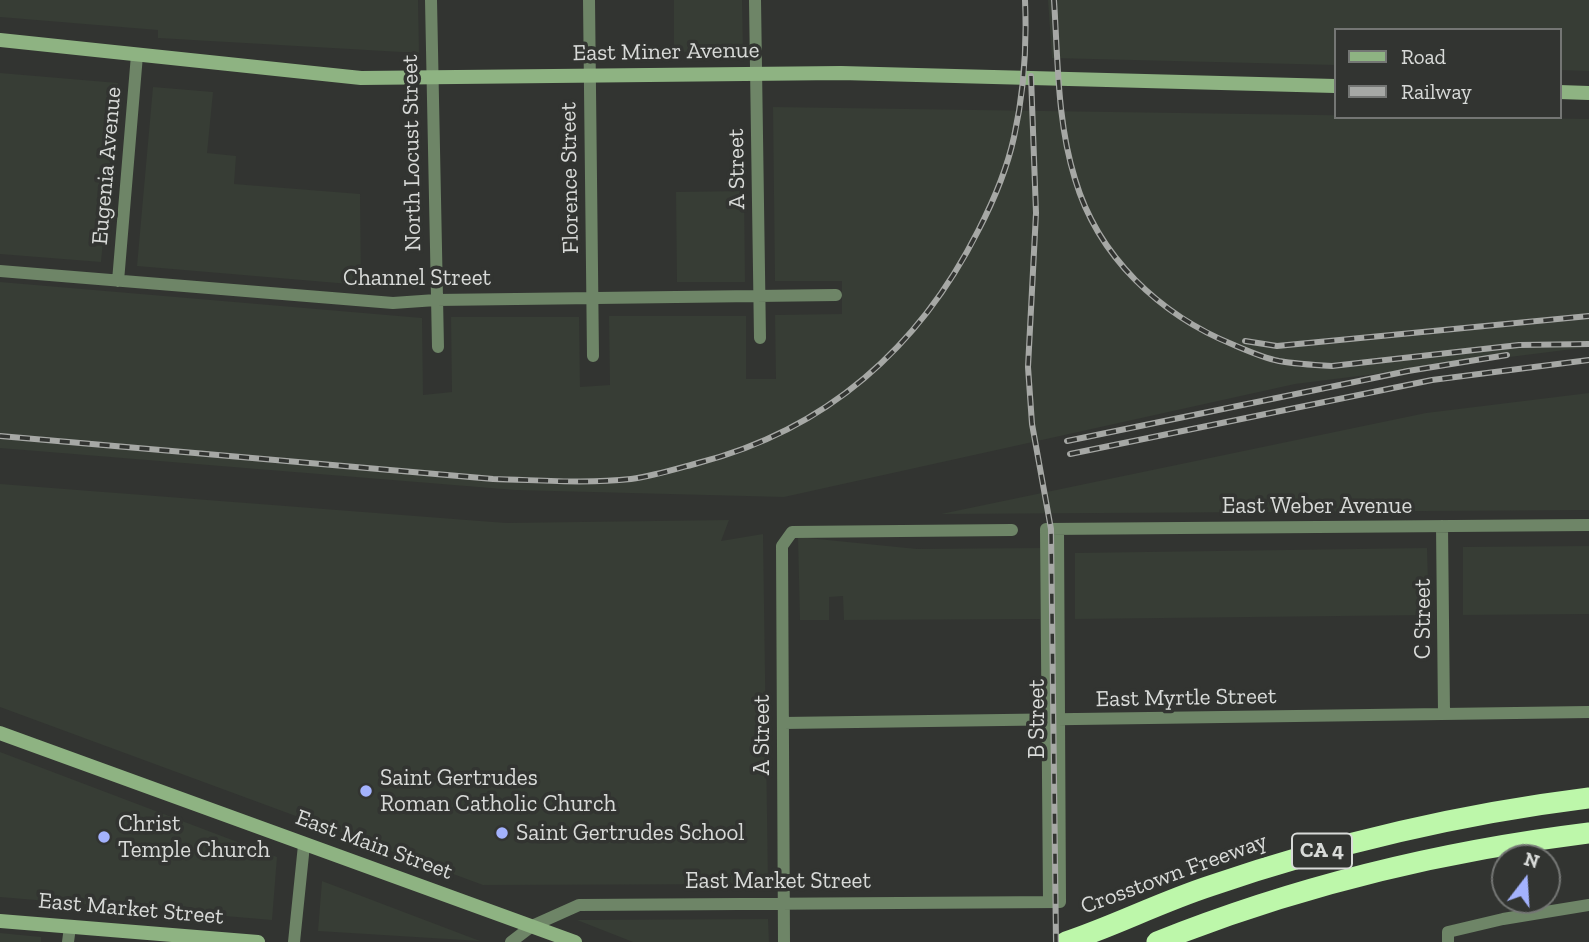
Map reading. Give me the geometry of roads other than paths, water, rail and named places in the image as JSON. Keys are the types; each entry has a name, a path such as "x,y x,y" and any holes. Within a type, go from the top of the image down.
{"highway":[{"name":"Crosstown Freeway","path":"1066,942 1208,886 1333,847 1481,814 1589,798"},
{"name":"CA 4","path":"1157,942 1221,918 1355,878 1487,849 1589,833"}],"street":[{"name":"North Locust Street","path":"431,0 438,347"},
{"name":"Florence Street","path":"589,0 593,356"},
{"name":"A Street","path":"755,0 760,338"},
{"name":"East Miner Avenue","path":"0,40 361,78 841,73 1334,86"},
{"name":"Eugenia Avenue","path":"118,281 137,55"},
{"path":"1561,92 1589,93"},
{"name":"Channel Street","path":"0,271 393,303 436,300 836,295"},
{"name":"East Weber Avenue","path":"1052,529 1589,525"},
{"name":"C Street","path":"1442,526 1444,713"},
{"name":"B Street","path":"1052,529 1055,902"},
{"name":"A Street","path":"784,942 782,546 792,531 1012,530"},
{"name":"East Myrtle Street","path":"783,723 1589,712"},
{"name":"East Main Street","path":"0,733 575,942"},
{"path":"294,942 304,845"},
{"name":"East Market Street","path":"512,942 532,926 579,905 1055,902"},
{"path":"1448,937 1503,919 1589,905"},
{"name":"East Market Street","path":"0,921 69,935 258,942"}],"railway":[{"path":"0,436 493,479 562,481 640,478 744,448 787,429 827,406 864,378 897,347 927,312 954,273 989,209 1011,149 1022,86 1025,0"},
{"path":"1054,0 1059,90 1065,135 1075,179 1085,207 1099,234 1135,280 1181,317 1234,345 1273,360 1332,366 1519,345 1589,344"},
{"path":"1031,76 1036,213 1028,367 1032,424 1051,529 1056,942"},
{"path":"1245,341 1277,346 1589,316"},
{"path":"1067,441 1408,371 1507,355"},
{"path":"1070,454 1432,380 1589,360"}],"place":[{"name":"Saint Gertrudes Roman Catholic Church","path":"366,791"},
{"name":"Saint Gertrudes School","path":"502,833"},
{"name":"Christ Temple Church","path":"104,837"}]}
